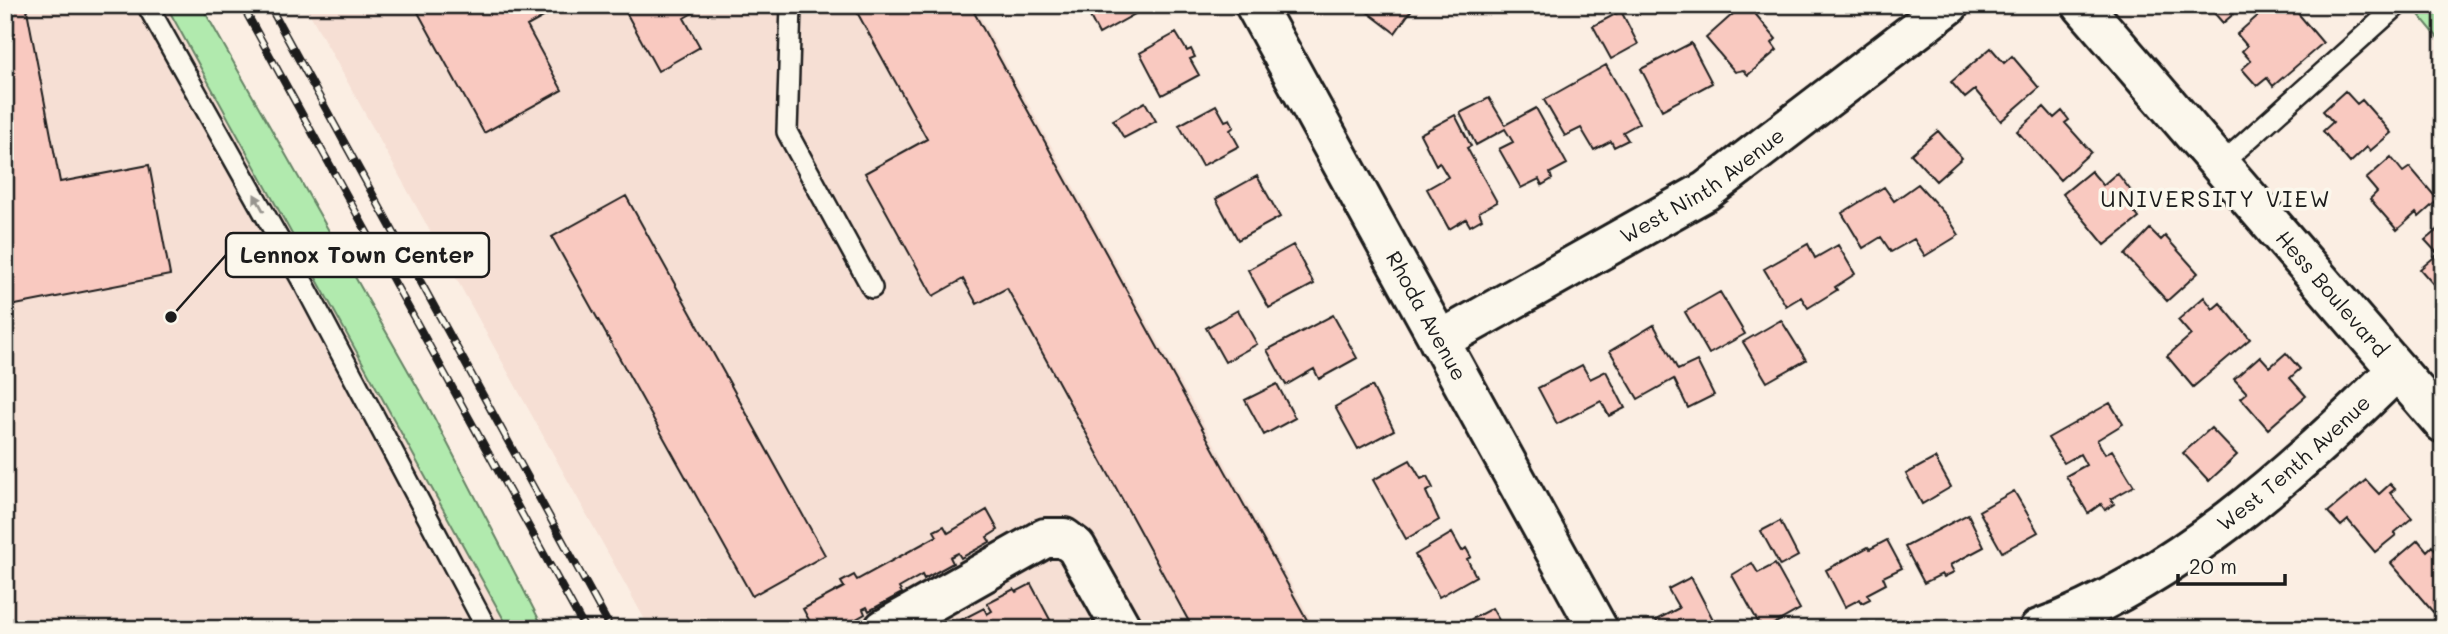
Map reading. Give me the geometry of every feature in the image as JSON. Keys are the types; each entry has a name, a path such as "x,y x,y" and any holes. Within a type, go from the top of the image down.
{"street":[{"name":"Rhoda Avenue","path":"1255,5 1598,629"},
{"name":"West Ninth Avenue","path":"1438,341 1706,191 1949,5"},
{"name":"Hess Boulevard","path":"2082,5 2443,423"},
{"name":"West Tenth Avenue","path":"2039,629 2121,592 2201,541 2332,434 2396,371"},
{"path":"884,629 1045,538 1064,538 1076,547 1122,629"}],"lane":[{"path":"147,5 304,284 487,629"},
{"path":"791,5 787,132 872,288"},
{"path":"2220,165 2398,5"}],"shaded area":[{"path":"5,5 166,5 509,629 5,629"},
{"path":"305,5 974,5 1316,629 650,629"}],"green space":[{"path":"166,5 201,5 427,404 544,629 509,629"},
{"path":"2411,5 2443,5 2443,44"}],"building":[{"path":"5,5 26,5 60,182 149,165 170,275 5,307"},
{"path":"414,5 565,5 527,26 562,90 484,133"},
{"path":"622,5 706,5 684,18 700,47 658,71"},
{"path":"853,5 970,5 1312,629 1193,629 1007,288 977,304 963,279 933,296 865,173 927,139"},
{"path":"1084,5 1151,5 1099,34"},
{"path":"1358,5 1415,5 1395,33"},
{"path":"1743,5 1748,5 1776,39 1772,43 1777,50 1748,75 1743,70 1735,72 1706,38"},
{"path":"2207,5 2244,5 2223,23"},
{"path":"2270,5 2291,5 2323,43 2273,86 2267,78 2257,86 2242,69 2251,61 2242,51 2247,46 2237,34"},
{"path":"1621,11 1638,44 1611,59 1593,26"},
{"path":"1176,33 1187,51 1191,49 1195,57 1190,59 1199,75 1162,95 1140,53"},
{"path":"1691,43 1712,83 1662,110 1641,69"},
{"path":"1991,48 2004,63 2012,56 2039,88 2001,121 1975,90 1965,98 1951,82"},
{"path":"1606,65 1639,123 1623,132 1628,140 1614,147 1611,141 1594,150 1581,128 1565,136 1544,100"},
{"path":"2345,91 2357,104 2362,100 2391,133 2370,151 2367,147 2350,163 2323,131 2333,122 2323,111"},
{"path":"1489,98 1505,125 1536,108 1567,164 1550,173 1552,179 1542,185 1539,179 1521,188 1499,149 1513,142 1505,129 1476,145 1460,113"},
{"path":"1145,102 1156,121 1124,138 1113,120"},
{"path":"1216,105 1225,121 1230,119 1234,127 1230,130 1239,146 1202,166 1179,125"},
{"path":"2044,107 2054,118 2062,111 2069,120 2065,123 2091,152 2060,180 2017,131"},
{"path":"1455,115 1471,146 1467,148 1497,202 1479,212 1482,219 1470,226 1466,219 1449,229 1427,189 1448,177 1439,162 1436,165 1420,134"},
{"path":"1938,131 1962,158 1936,181 1911,154"},
{"path":"2391,157 2403,172 2410,167 2438,200 2419,217 2416,213 2397,230 2370,199 2377,192 2366,179"},
{"path":"2091,171 2103,185 2117,173 2135,196 2127,203 2139,218 2105,245 2063,194"},
{"path":"1257,176 1280,217 1238,240 1216,199"},
{"path":"1918,184 1947,216 1959,235 1925,256 1914,239 1891,252 1881,237 1863,248 1842,213 1884,187 1894,201"},
{"path":"626,196 825,555 752,596 552,237"},
{"path":"2443,225 2443,277 2434,285 2420,269 2438,254 2425,240"},
{"path":"2150,229 2161,240 2165,236 2198,273 2167,301 2125,255"},
{"path":"1808,244 1815,258 1838,245 1855,274 1835,287 1837,290 1808,308 1801,297 1786,306 1764,269"},
{"path":"1293,245 1314,284 1269,308 1248,270"},
{"path":"1720,292 1745,334 1709,354 1685,312"},
{"path":"2204,297 2213,309 2220,303 2250,339 2193,387 2167,356 2191,335 2178,320"},
{"path":"1238,310 1257,344 1225,362 1206,328"},
{"path":"1333,315 1357,358 1319,379 1314,369 1286,385 1267,350"},
{"path":"1781,320 1806,360 1767,382 1743,342"},
{"path":"1654,325 1678,370 1697,361 1714,395 1688,408 1674,379 1638,399 1610,351"},
{"path":"2286,353 2300,369 2290,378 2306,396 2268,429 2241,398 2247,393 2234,379 2260,356 2270,367"},
{"path":"1582,365 1590,379 1606,371 1625,408 1609,416 1601,401 1557,424 1538,388"},
{"path":"1277,384 1295,418 1264,435 1245,400"},
{"path":"1372,386 1394,430 1358,449 1335,407"},
{"path":"2110,403 2123,424 2097,440 2105,454 2112,450 2134,486 2111,499 2114,504 2105,510 2101,504 2088,513 2066,476 2086,465 2080,454 2064,463 2048,438"},
{"path":"2211,428 2237,455 2209,481 2183,453"},
{"path":"1935,458 1951,487 1922,504 1906,474"},
{"path":"1410,460 1421,479 1427,476 1433,488 1426,492 1439,520 1406,539 1373,480"},
{"path":"2366,480 2379,494 2390,484 2395,489 2390,493 2412,518 2375,552 2348,520 2341,526 2328,512"},
{"path":"2014,491 2038,532 2002,552 1979,511"},
{"path":"987,510 998,530 987,537 990,542 961,558 958,553 950,557 953,563 924,579 922,575 899,588 902,593 869,611 867,607 863,609 865,614 838,629 814,629 803,609 844,587 841,582 854,575 857,580 937,536 934,531 944,526 948,533"},
{"path":"1968,514 1984,547 1950,565 1954,572 1944,577 1942,574 1924,583 1905,547"},
{"path":"1780,521 1798,556 1780,566 1761,531"},
{"path":"1452,533 1462,551 1466,548 1471,557 1467,559 1476,576 1439,597 1415,555"},
{"path":"1887,540 1902,568 1883,577 1886,584 1867,594 1870,599 1862,603 1860,599 1845,607 1826,570 1868,547 1870,549"},
{"path":"2418,540 2427,551 2432,546 2439,554 2443,551 2443,603 2433,612 2391,563"},
{"path":"1752,563 1758,573 1775,564 1800,609 1765,629 1762,629 1732,575"},
{"path":"1691,577 1718,629 1660,629 1656,620 1679,608 1668,589"},
{"path":"1031,584 1055,629 958,629 962,627 959,621 984,608 987,614 992,611 987,603 1014,589 1016,592"},
{"path":"1492,608 1504,629 1453,629"}],"railway":[{"path":"242,5 585,629"},
{"path":"269,5 611,629"}],"place":[{"name":"Lennox Town Center","path":"171,317"}],"district":[{"name":"UNIVERSITY VIEW","path":"2216,199"}]}
